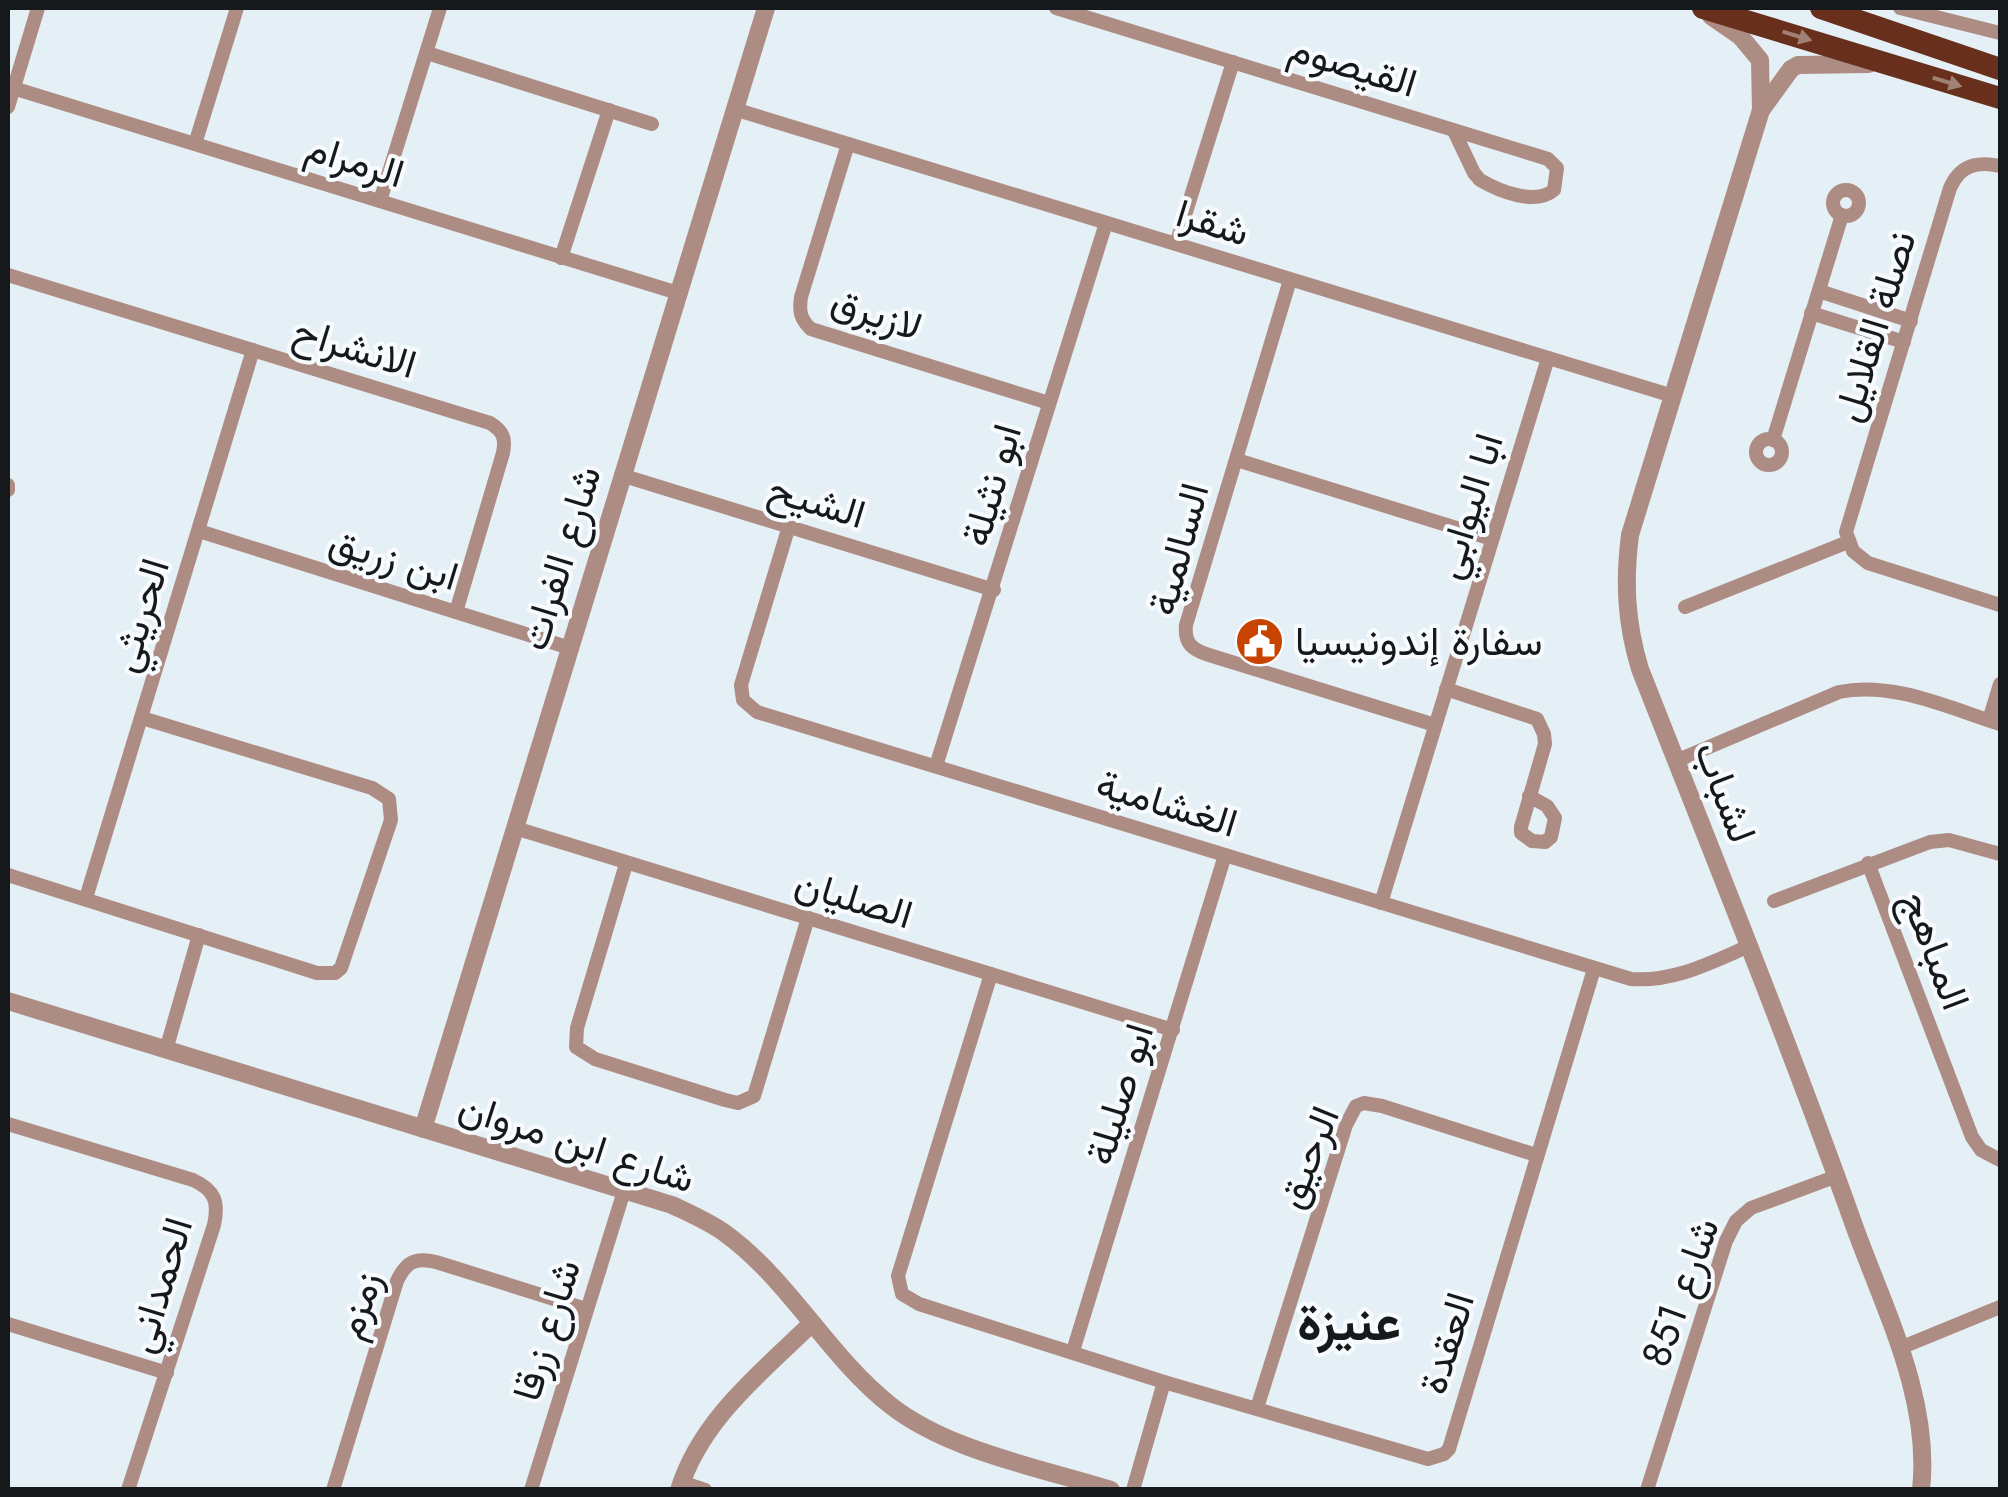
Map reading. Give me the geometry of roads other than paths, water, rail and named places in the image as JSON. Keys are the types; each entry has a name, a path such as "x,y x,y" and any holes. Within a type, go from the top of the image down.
{"highway":[{"path":"1700,8 2000,98"},
{"path":"1822,8 2000,70"},
{"path":"1860,20 2000,54"}],"street":[{"path":"8,108 38,8"},
{"path":"195,144 237,8"},
{"path":"380,201 440,8"},
{"name":"شارع الفرات","path":"423,1129 766,8"},
{"name":"القيصوم","path":"1056,8 1548,159 1557,168 1554,190 1542,198 1530,198 1480,180 1454,131"},
{"name":"لشباب","path":"1700,8 1755,51 1760,60 1761,110 1630,535 1626,571 1630,638 1900,1348 1923,1442 1921,1490"},
{"path":"1900,8 2000,33"},
{"path":"427,54 652,124"},
{"name":"القيصوم","path":"1176,244 1232,62"},
{"name":"لشباب","path":"1761,110 1798,65 1838,62 1894,66"},
{"name":"الرمرام","path":"13,88 678,293"},
{"name":"شقرا","path":"734,108 1673,396"},
{"path":"562,258 609,110"},
{"name":"لازيرق","path":"848,144 801,297 803,322 811,329 1049,403"},
{"name":"نصلة القلايل","path":"1848,542 1847,528 1953,180 1973,165 2000,166"},
{"path":"1772,440 1842,215"},
{"name":"ابو نثيلة","path":"936,766 1106,223"},
{"name":"الانشراح","path":"8,276 490,422 499,428 504,437 503,452 456,612"},
{"name":"السالمية","path":"1290,280 1186,625 1189,644 1209,655 1435,724"},
{"path":"1818,291 1911,320"},
{"path":"1812,313 1904,342"},
{"name":"الحريثي","path":"86,898 253,350"},
{"name":"ابا اليوابي","path":"1381,903 1548,358"},
{"path":"1236,460 1492,539"},
{"name":"الشيح","path":"621,474 994,590"},
{"name":"الغشامية","path":"789,526 741,685 743,700 757,712 1631,980 1684,974 1749,946"},
{"name":"ابن زريق","path":"199,531 570,648"},
{"path":"1686,606 1848,542 1868,564 2000,604"},
{"path":"1676,761 1839,692 1860,688 1899,693 1995,722 2000,684"},
{"path":"1446,689 1537,719 1544,744 1530,796"},
{"path":"8,875 317,973 336,973 345,960 391,820 389,799 372,788 142,718"},
{"name":"الصليان","path":"515,828 1173,1030"},
{"path":"1774,901 1930,842 1949,840 2000,854"},
{"name":"ابو صليلة","path":"1073,1351 1226,855"},
{"name":"المباهج","path":"1868,863 1972,1137 1981,1150 2000,1160"},
{"path":"626,864 577,1028 576,1048 594,1059 724,1100 747,1102 760,1084 808,918"},
{"path":"166,1050 199,935"},
{"name":"العقدة","path":"991,974 898,1285 908,1300 1164,1382 1428,1459 1449,1449 1594,969"},
{"name":"شارع ابن مروان","path":"8,1000 672,1205 727,1235 760,1263 890,1405 920,1425 958,1442 1111,1490"},
{"name":"الرحيق","path":"1256,1408 1346,1125 1356,1106 1382,1106 1536,1156"},
{"name":"الحمداني","path":"8,1124 193,1180 206,1186 217,1202 214,1225 128,1490"},
{"name":"شارع 851","path":"1647,1490 1726,1241 1736,1221 1751,1208 1837,1176"},
{"name":"شارع زرقا","path":"531,1490 624,1191"},
{"name":"زمزم","path":"333,1490 404,1266 425,1259 586,1309"},
{"path":"1900,1348 2000,1307"},
{"path":"705,1490 680,1486 696,1450 716,1420 812,1323"},
{"path":"8,1324 166,1373"},
{"path":"1132,1490 1164,1382"}],"place":[{"name":"سفارة إندونيسيا","path":"1260,641"}],"district":[{"name":"عنيزة","path":"1349,1322"}]}
